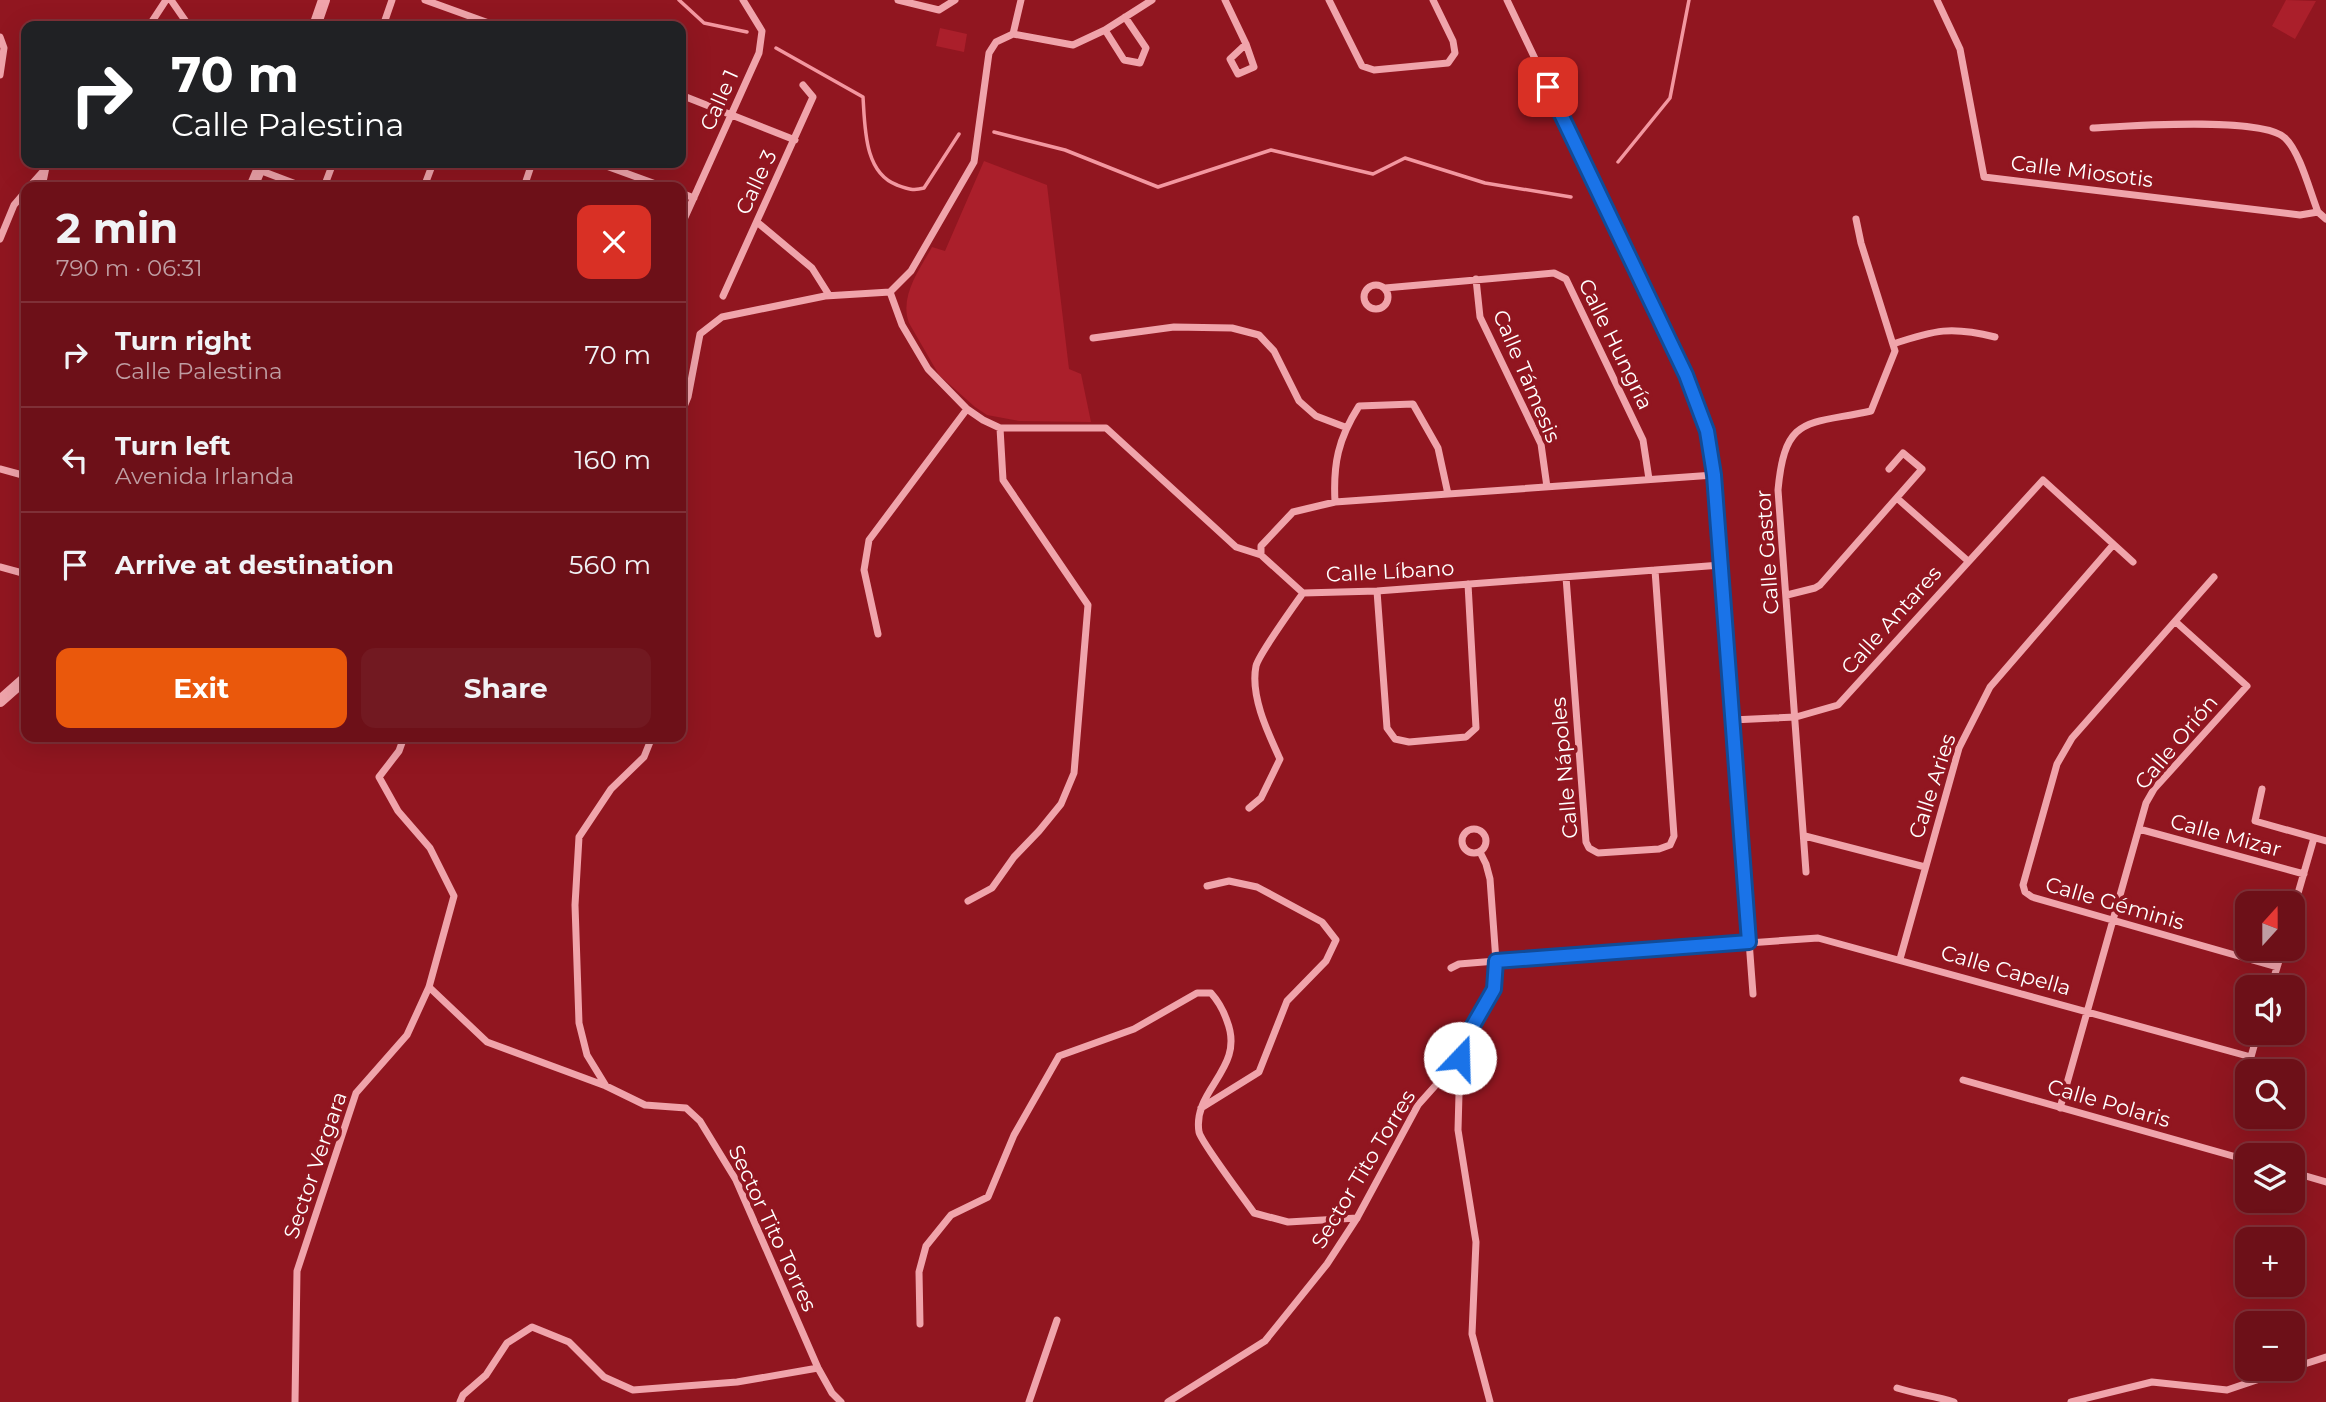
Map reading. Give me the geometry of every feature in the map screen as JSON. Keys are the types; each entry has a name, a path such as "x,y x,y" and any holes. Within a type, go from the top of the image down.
{"street":[{"path":"153,21 169,0 185,21"},
{"path":"317,21 324,0"},
{"path":"385,21 392,0"},
{"path":"425,0 476,21"},
{"name":"Calle 1","path":"686,215 759,53 762,31 743,0"},
{"path":"898,0 939,10 955,0"},
{"path":"1013,34 1021,0"},
{"path":"686,402 700,334 722,317 829,295 890,292 911,271 974,162 989,52 996,42 1013,34 1073,45 1105,30 1152,0"},
{"path":"1224,0 1246,44"},
{"path":"1329,0 1362,66 1374,70 1448,62 1455,53 1453,41 1433,0"},
{"path":"1507,0 1686,375 1707,431 1714,475 1754,994"},
{"name":"Calle Miosotis","path":"1937,0 1960,48 1983,177 2300,215 2318,212"},
{"path":"1105,30 1124,60 1140,63 1146,48 1125,17"},
{"path":"0,37 4,48 0,75"},
{"name":"Calle 3","path":"723,296 813,97 803,86"},
{"path":"686,97 795,140"},
{"path":"2093,128 2183,124 2247,127 2276,132 2292,145 2318,212 2326,219"},
{"path":"34,182 46,168"},
{"path":"264,168 294,182"},
{"path":"612,168 650,182"},
{"path":"686,196 694,198"},
{"path":"0,239 14,205 21,197"},
{"path":"1856,219 1893,344 1925,332 1946,330 1963,330 1995,337"},
{"path":"757,222 812,268 829,295"},
{"name":"Calle Hungría","path":"1385,288 1554,273 1566,279 1643,440 1649,479"},
{"name":"Calle Támesis","path":"1476,279 1480,317 1541,444 1547,487"},
{"path":"890,292 902,325 928,369 967,409 1000,428 1003,480 1088,605 1074,773 1061,804 992,888 968,901"},
{"path":"1093,338 1174,327 1231,328 1259,335 1274,351 1299,401 1315,416 1345,427"},
{"name":"Calle Gastor","path":"1806,872 1778,490 1781,460 1788,439 1804,426 1871,411 1895,351 1893,344"},
{"path":"1335,502 1334,472 1345,427 1359,406 1413,404 1438,448 1448,494"},
{"path":"878,634 864,570 869,540 967,409"},
{"name":"Calle Líbano","path":"1000,428 1106,428 1236,547 1261,555 1303,593 1377,591 1721,565"},
{"path":"1787,595 1820,585 1922,469 1903,453 1889,469"},
{"path":"0,469 21,475"},
{"path":"1261,555 1261,546 1293,512 1335,502 1714,475"},
{"name":"Calle Antares","path":"1732,720 1796,716 1838,705 2043,480 2113,545"},
{"path":"1898,499 1968,561"},
{"path":"2113,545 2133,562"},
{"name":"Calle Aries","path":"1900,959 1959,748 1990,687 2113,545"},
{"path":"0,567 21,573"},
{"name":"Calle Nápoles","path":"1566,577 1586,842 1589,848 1598,853 1660,849 1670,845 1674,836 1655,570"},
{"name":"Calle Géminis","path":"2214,577 2072,738 2057,764 2023,885 2025,892 2032,897 2277,967"},
{"path":"1377,591 1387,729 1395,739 1409,742 1466,737 1476,728 1468,584"},
{"path":"1249,808 1261,798 1279,759 1262,719 1257,694 1256,665 1303,593"},
{"name":"Calle Orión","path":"2060,1108 2146,803 2154,789 2247,686 2175,622"},
{"path":"0,701 21,682"},
{"name":"Sector Vergara","path":"295,1402 297,1271 301,1258 356,1093 407,1035 429,987 454,896 430,848 398,811 379,777 399,751 402,742"},
{"path":"606,1086 587,1055 579,1023 575,905 579,837 611,789 645,757 650,742"},
{"path":"2263,789 2255,821 2326,841"},
{"name":"Calle Mizar","path":"2139,829 2304,874"},
{"path":"1805,836 1925,867"},
{"path":"2299,891 2314,838"},
{"path":"1480,852 1490,878 1496,961 1494,989 1467,1036 1460,1058 1458,1130 1476,1242 1472,1334 1490,1402"},
{"path":"1200,1108 1259,1072 1287,1001 1326,961 1336,940 1322,922 1257,887 1229,881 1207,886"},
{"name":"Calle Capella","path":"1451,968 1459,964 1818,938 2251,1057"},
{"path":"2275,975 2279,961"},
{"name":"Sector Tito Torres","path":"429,987 487,1042 606,1086 645,1105 687,1108 700,1121 736,1180 818,1368 832,1393 841,1402"},
{"path":"920,1324 919,1272 926,1246 951,1215 988,1197 1014,1135 1059,1056 1134,1029 1197,993 1211,993 1221,1004 1231,1032 1231,1055 1200,1108 1199,1134 1254,1213 1288,1222 1357,1218"},
{"path":"2251,1057 2254,1045"},
{"name":"Sector Tito Torres","path":"1168,1402 1265,1341 1327,1264 1357,1218 1418,1105 1460,1058"},
{"name":"Calle Polaris","path":"1963,1080 2235,1157"},
{"path":"2305,1176 2326,1182"},
{"path":"1029,1402 1057,1320"},
{"path":"460,1402 463,1395 486,1375 507,1342 531,1327 569,1342 604,1377 634,1390 737,1382 818,1368"},
{"path":"2305,1364 2326,1357"},
{"path":"2071,1402 2152,1382 2227,1390 2254,1381"},
{"path":"1897,1388 1954,1402"}],"shaded area":[{"path":"2286,0 2316,1 2295,39 2272,26"},
{"path":"940,28 967,34 964,52 936,46"},
{"path":"984,161 1047,185 1069,369 1081,374 1091,422 1019,421 987,415 939,375 909,323 907,303 912,283 932,247 945,251"}],"waterway":[{"path":"679,0 704,23 747,32"},
{"path":"1618,162 1670,98 1689,0"},
{"path":"776,48 863,97 866,135 872,160 886,179 897,185 910,189 924,188 959,134"},
{"path":"994,132 1065,150 1158,187 1271,150 1373,174 1405,158 1485,183 1571,197"}],"route":[{"path":"1460,1058 1467,1036 1494,989 1496,961 1749,942 1714,475 1707,431 1686,375 1548,87"}]}
